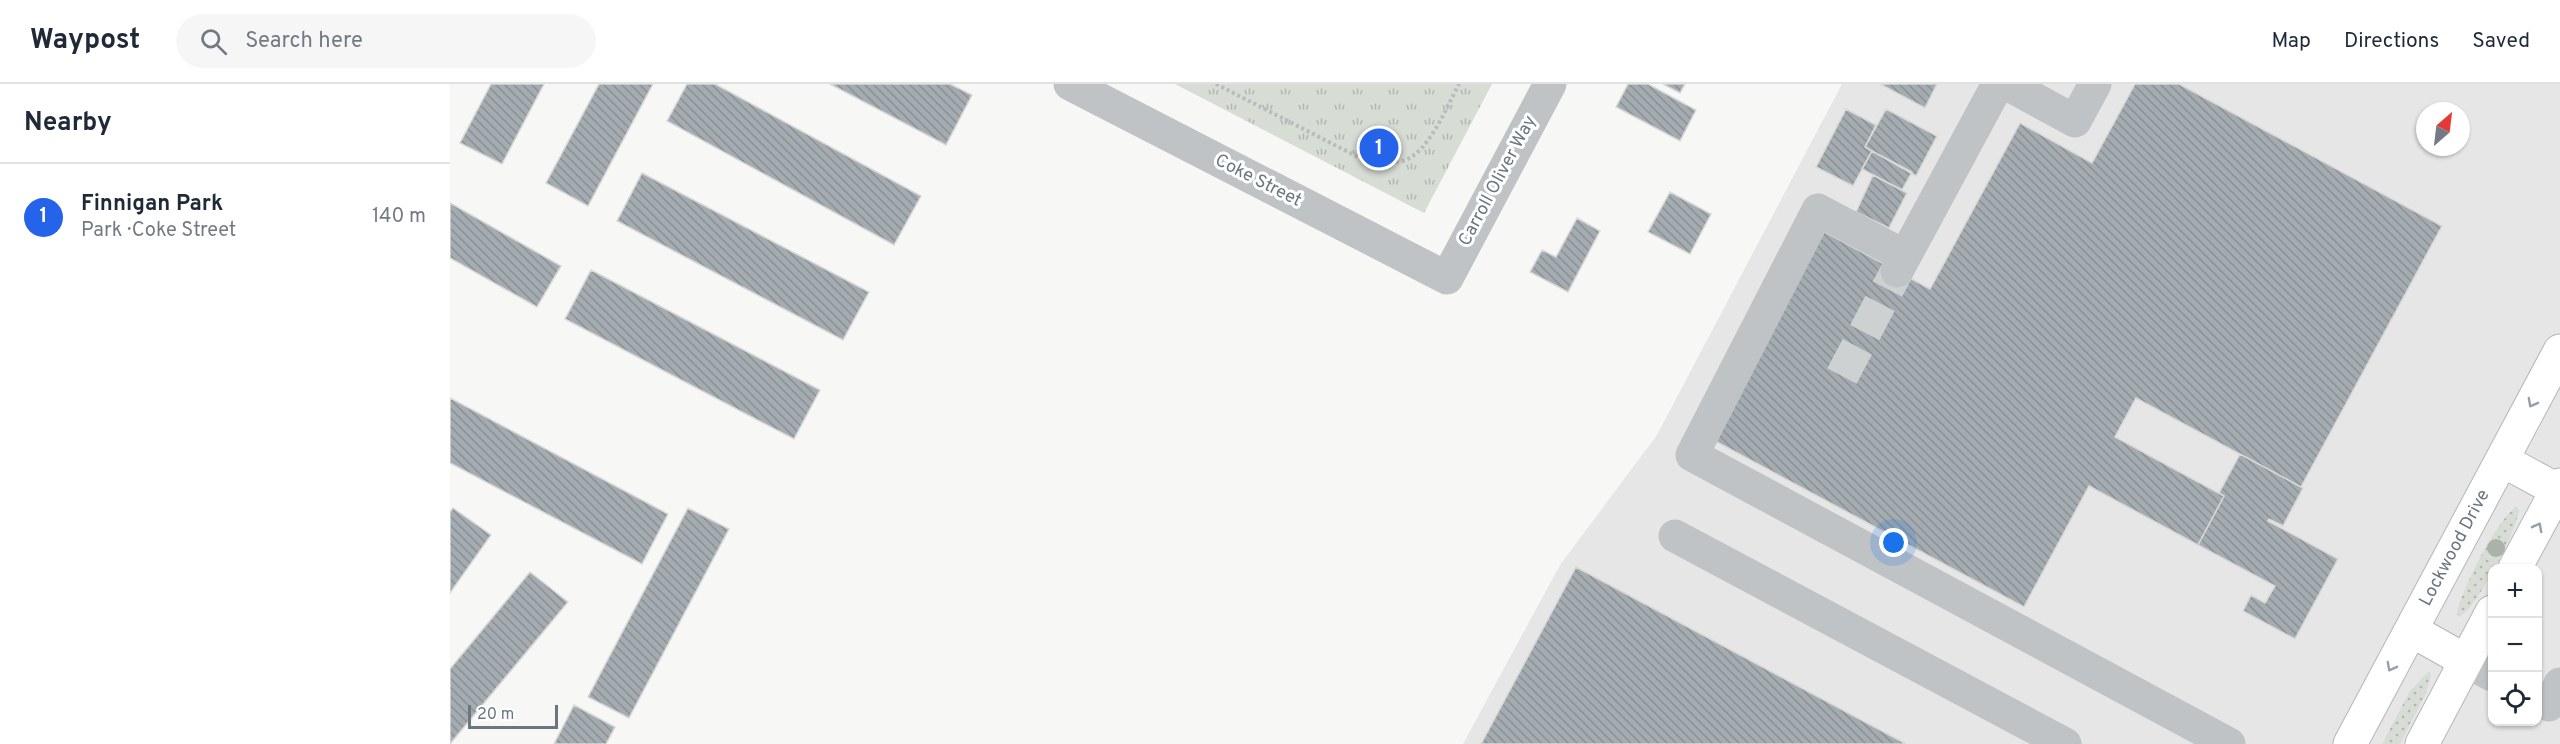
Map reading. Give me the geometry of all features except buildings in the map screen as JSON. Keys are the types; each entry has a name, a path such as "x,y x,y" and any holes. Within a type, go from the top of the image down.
{"main road":[{"name":"Lockwood Drive","path":"2350,744 2560,351"},
{"path":"2502,460 2559,487 2517,564"},
{"path":"2422,744 2479,668 2492,618"},
{"path":"2411,630 2479,668"}],"street":[{"name":"Coke Street","path":"1070,84 1447,278"},
{"name":"Carroll Oliver Way","path":"1447,278 1550,84"},
{"path":"1998,84 1901,263 1818,210 1692,455 2229,744"},
{"path":"2007,84 2075,121 2095,84"},
{"path":"1675,536 2027,735 2065,744"},
{"path":"2542,701 2549,705 2560,684"}],"path":[{"path":"1216,84 1360,158 1384,163 1404,161 1419,151 1434,131 1459,84"}],"shaded area":[{"path":"1842,84 2560,84 2560,744 1463,744 1560,565 1657,435"}],"green space":[{"path":"1175,84 1492,84 1424,213"},
{"path":"2516,507 2519,510 2517,520 2497,564 2488,564 2488,580 2475,600 2459,617 2457,614 2465,589 2490,540 2508,514"},
{"path":"2429,671 2431,675 2426,693 2400,744 2382,744 2410,691"}],"tunnel":[{"path":"1842,376 1897,271"}],"place":[{"name":"Finnigan Park","path":"1379,148"}]}
